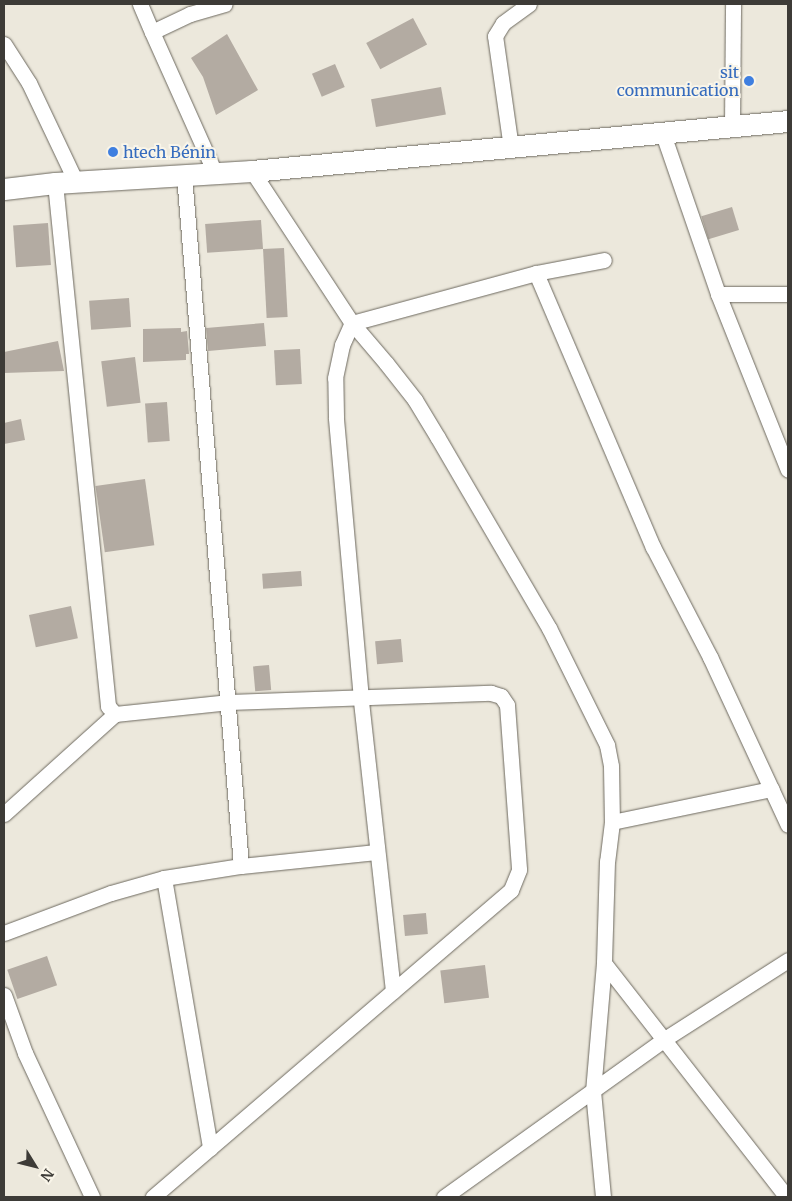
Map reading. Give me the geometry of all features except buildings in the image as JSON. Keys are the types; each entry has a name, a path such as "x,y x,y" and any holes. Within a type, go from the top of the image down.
{"street":[{"path":"140,4 215,173"},
{"path":"152,32 190,14 225,4"},
{"path":"511,148 495,36 502,23 529,4"},
{"path":"732,126 733,4"},
{"path":"4,44 29,83 76,182"},
{"path":"4,189 55,183 252,171 788,121"},
{"path":"663,134 718,294 788,470"},
{"path":"252,171 352,324 386,362 414,400 549,628 607,745 611,766 612,822 608,861 604,963 593,1092 603,1197"},
{"path":"184,176 242,866"},
{"path":"55,183 108,706 115,714"},
{"path":"393,991 376,852 336,417 336,378 342,345 352,324 536,273 604,260"},
{"path":"536,273 652,547 710,657 788,825"},
{"path":"718,294 788,294"},
{"path":"4,814 115,714 229,702 361,699 491,693 501,696 508,704 519,870 511,890 503,899 153,1197"},
{"path":"612,822 772,789"},
{"path":"4,933 111,893 164,878 242,866 376,852"},
{"path":"164,878 210,1148"},
{"path":"444,1197 664,1040 788,960"},
{"path":"604,963 787,1197"},
{"path":"4,994 25,1053 92,1197"}],"place":[{"name":"sit communication","path":"749,81"},
{"name":"htech Bénin","path":"113,152"}]}
